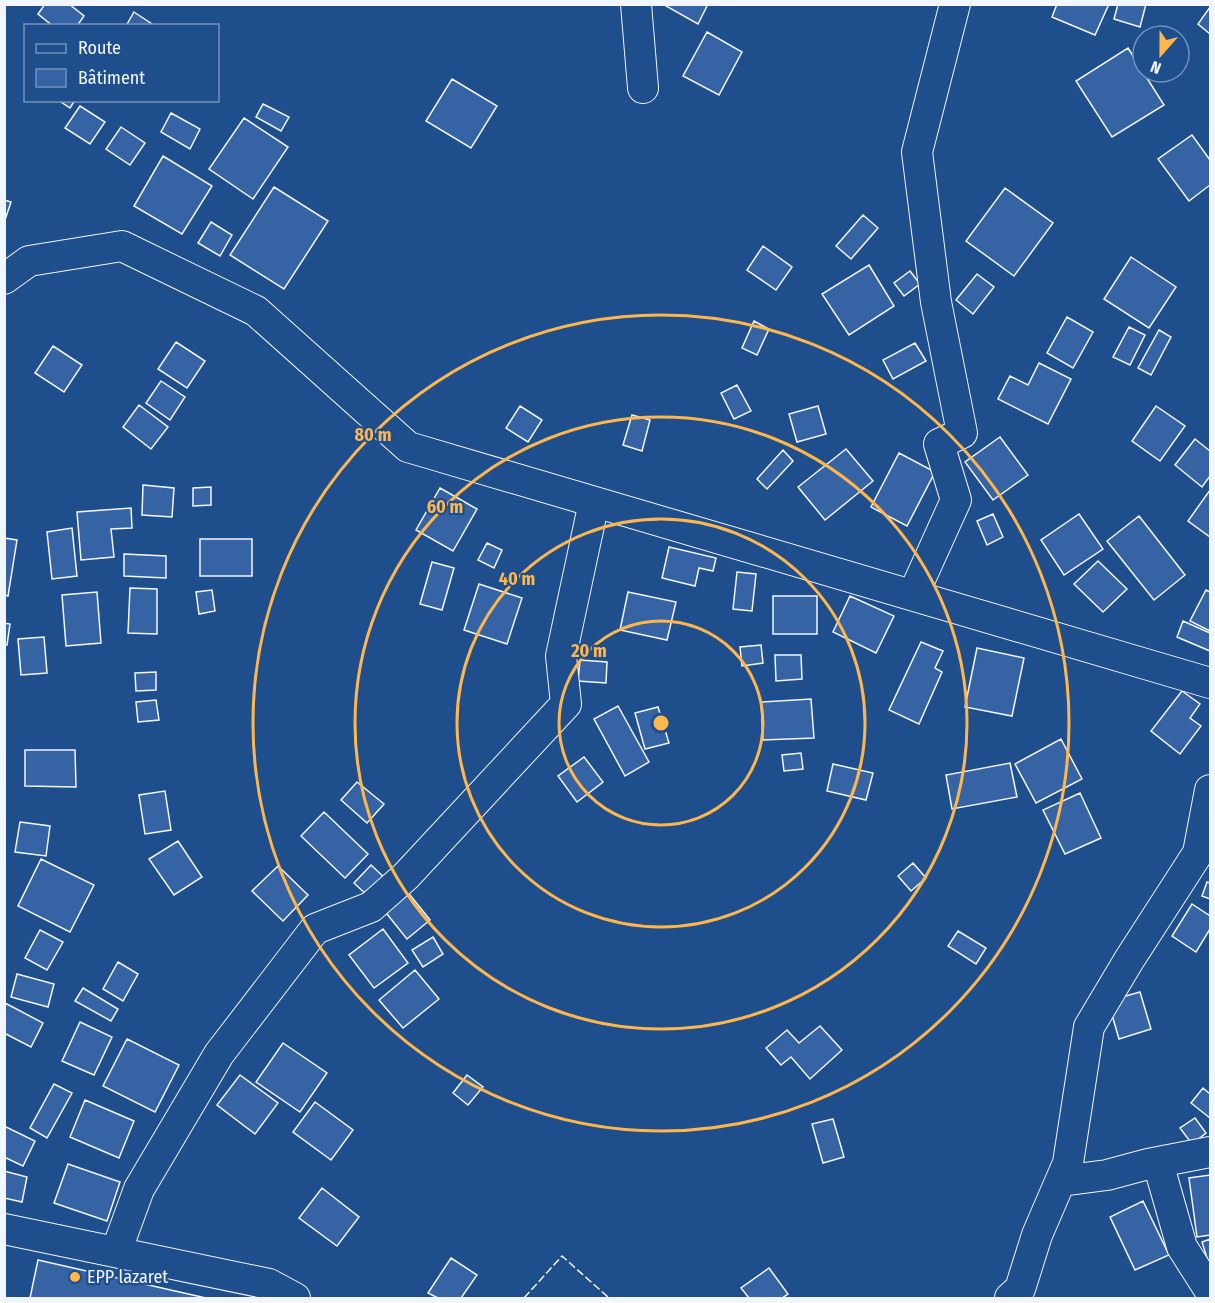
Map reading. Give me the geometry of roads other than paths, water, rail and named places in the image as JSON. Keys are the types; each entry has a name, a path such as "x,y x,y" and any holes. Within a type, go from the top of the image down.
{"street":[{"path":"636,4 643,88"},
{"path":"913,595 956,500 939,444 962,433 936,303 917,153 955,4"},
{"path":"4,279 29,261 122,246 256,311 408,447 1210,683"},
{"path":"116,1252 139,1189 219,1054 315,929 371,907 406,876 566,704 561,656 594,502"},
{"path":"1010,1299 1020,1289 1037,1235 1068,1163 1089,1027 1198,853 1210,790"},
{"path":"1061,1180 1107,1175 1210,1152"},
{"path":"1158,1163 1182,1247 1210,1291"},
{"path":"4,1229 269,1284 295,1299"}],"place":[{"name":"EPP lazaret","path":"75,1277"}]}
